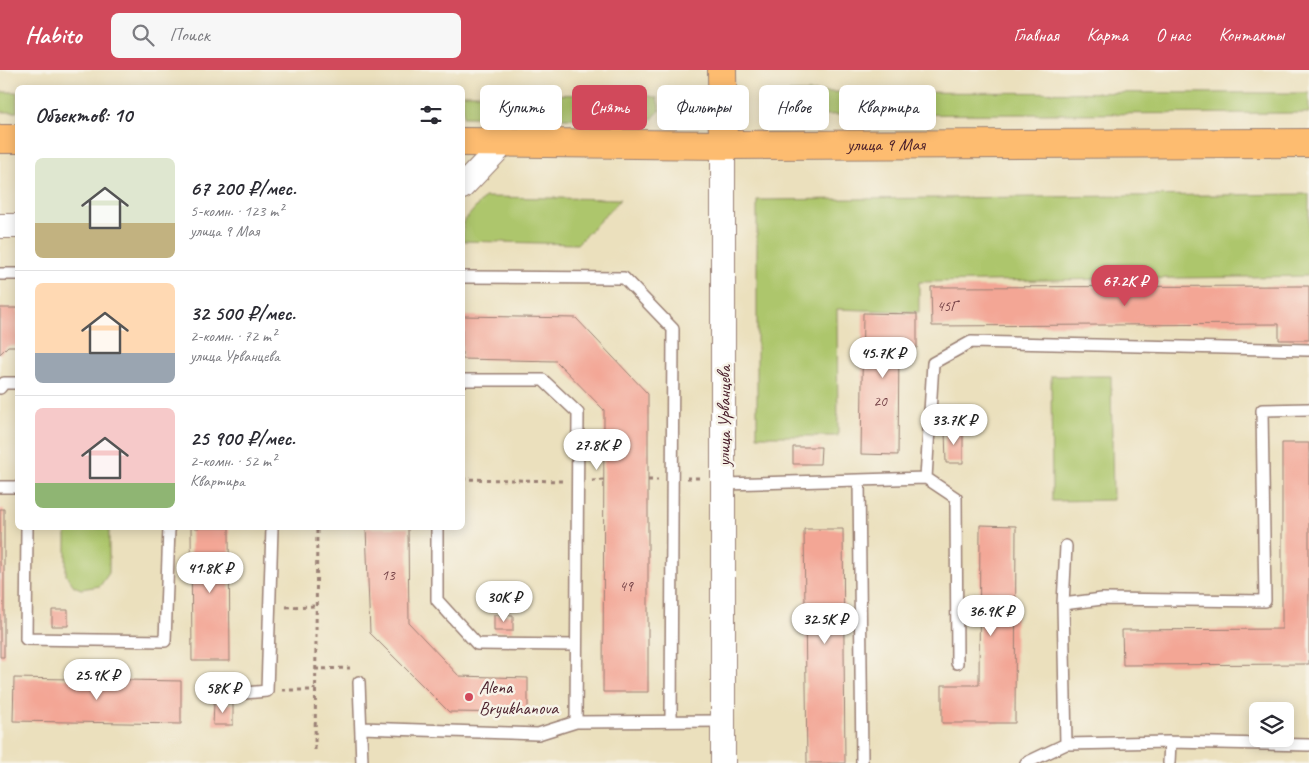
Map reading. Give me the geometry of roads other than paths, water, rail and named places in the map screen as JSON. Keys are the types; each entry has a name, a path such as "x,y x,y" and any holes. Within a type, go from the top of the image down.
{"main road":[{"name":"улица Урванцева","path":"722,70 723,145"},
{"path":"0,139 15,139"},
{"name":"улица 9 Мая","path":"465,142 723,145 1309,143"}],"street":[{"path":"465,184 504,143"},
{"name":"улица Урванцева","path":"723,145 723,763"},
{"path":"0,226 15,226"}],"lane":[{"path":"0,274 15,274"},
{"path":"465,277 624,278 673,329 671,721"},
{"path":"926,478 934,363 971,342 1309,350"},
{"path":"465,380 543,380 578,413 576,722"},
{"path":"0,388 4,383 15,382"},
{"path":"1063,604 1102,599 1265,601 1262,410 1309,409"},
{"path":"724,480 926,478 956,498 957,663"},
{"path":"859,480 862,763"},
{"path":"0,487 15,487"},
{"path":"28,530 26,639 166,641 169,530"},
{"path":"244,693 267,690 272,530"},
{"path":"437,530 436,600 478,644 575,645"},
{"path":"1066,546 1063,604 1066,744"},
{"path":"359,682 362,763"},
{"path":"361,728 538,734 576,722 723,721"},
{"path":"1169,763 1170,742"},
{"path":"1026,763 1066,744 1170,742 1309,746"}],"place":[{"name":"Alena Bryukhanova","path":"469,697"}]}
